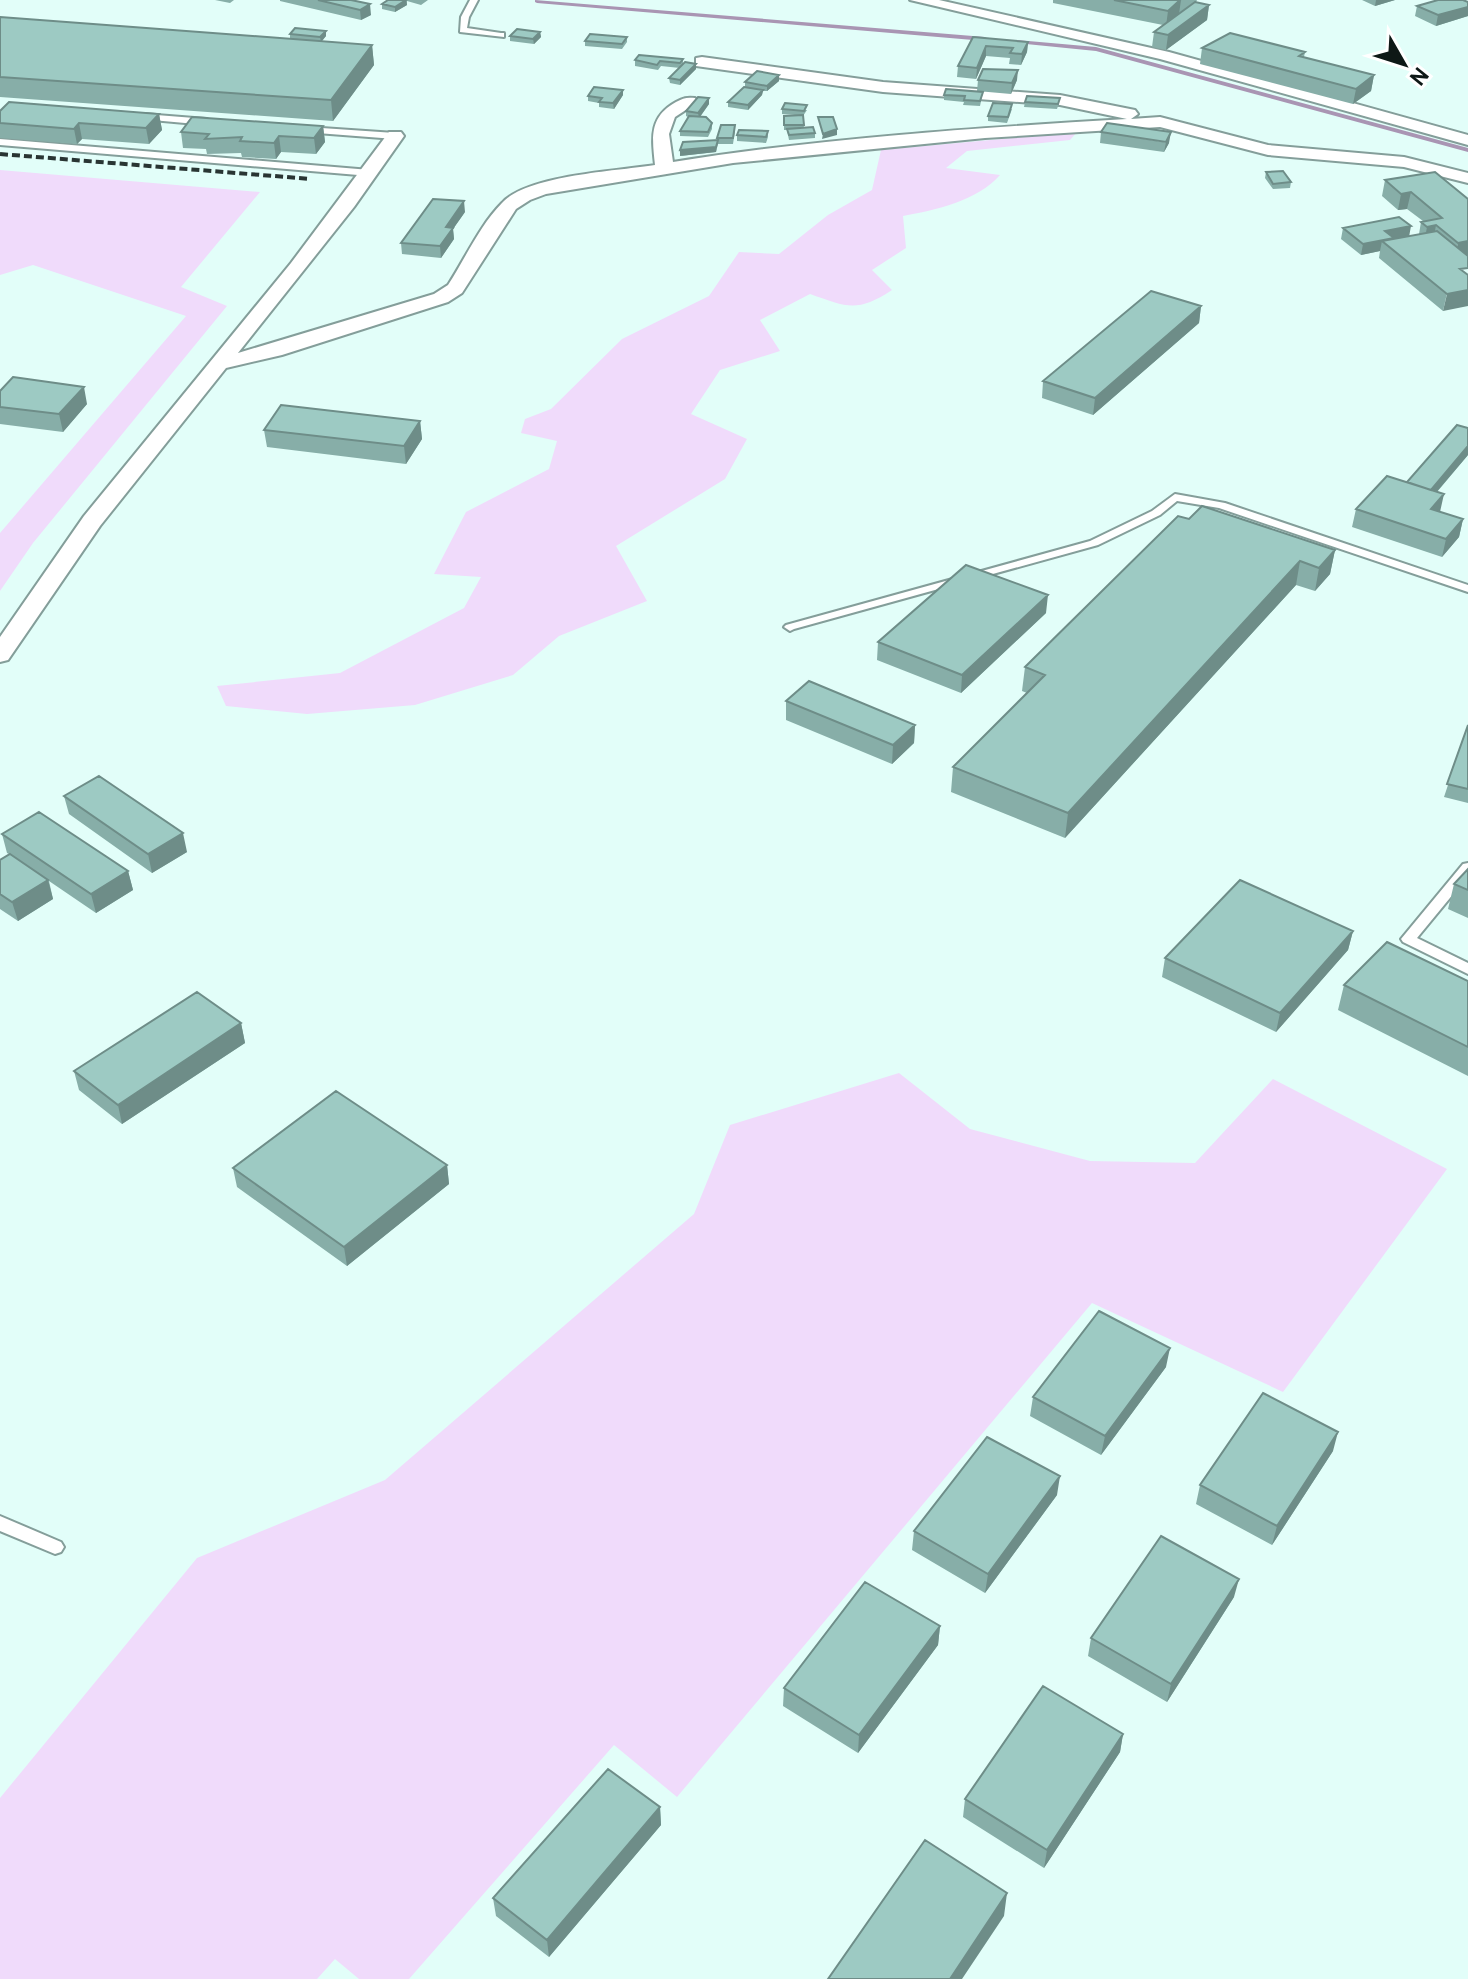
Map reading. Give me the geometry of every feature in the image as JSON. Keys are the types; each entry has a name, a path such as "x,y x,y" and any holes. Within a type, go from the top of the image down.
{"street":[{"path":"918,0 1163,55 1468,140"},
{"path":"702,62 883,87 1060,100 1268,150 1404,162 1468,178"},
{"path":"665,170 660,134 667,114 689,102"},
{"path":"220,363 275,351 441,298 455,289 509,205 542,189 733,158 854,145 1160,122"},
{"path":"0,655 38,592 90,523 370,173 395,136"}],"lane":[{"path":"474,0 465,17 463,30 501,35"},
{"path":"126,116 221,123"},
{"path":"300,129 395,136"},
{"path":"0,142 370,173"},
{"path":"790,627 1094,543 1156,513 1175,497 1221,505 1468,589"},
{"path":"1468,867 1408,939 1468,969"},
{"path":"0,1523 55,1547"}],"shaded area":[{"path":"1077,132 1070,140 967,151 946,168 1000,175 968,198 903,216 906,248 872,270 892,290 870,302 852,306 810,294 760,320 780,351 720,370 691,414 747,439 725,479 616,546 647,601 559,636 513,675 415,705 307,714 226,706 217,686 340,673 464,608 481,577 434,574 466,512 549,469 557,441 521,433 525,419 551,409 622,339 709,296 739,252 779,254 828,215 872,190 881,150"},
{"path":"0,170 260,192 181,287 227,306 33,543 0,591 0,533 186,316 33,265 0,275"},
{"path":"899,1073 970,1129 1090,1161 1195,1163 1273,1079 1447,1169 1283,1392 1092,1303 677,1797 614,1745 409,1979 359,1979 335,1959 317,1979 0,1979 0,1798 197,1558 385,1480 694,1214 730,1125"}],"building":[{"path":"318,0 351,0 370,4 360,10"},
{"path":"388,0 406,0 395,7 382,4"},
{"path":"1114,0 1180,0 1168,11"},
{"path":"1438,0 1463,0 1468,2 1468,7 1438,15 1417,6"},
{"path":"1195,2 1209,5 1168,35 1154,32"},
{"path":"0,17 372,45 331,100 0,77"},
{"path":"295,28 326,31 320,37 290,34"},
{"path":"517,29 540,32 533,39 510,36"},
{"path":"1230,33 1305,52 1299,56 1374,75 1356,89 1202,48"},
{"path":"590,34 627,37 622,44 585,41"},
{"path":"973,37 1028,42 1022,54 1010,53 1013,48 986,46 977,68 958,66"},
{"path":"639,55 683,59 680,63 660,61 657,65 635,60"},
{"path":"685,62 696,64 680,80 669,78"},
{"path":"983,69 1018,70 1012,83 978,80"},
{"path":"757,71 779,75 767,86 745,82"},
{"path":"594,87 623,90 613,103 599,102 602,98 588,96"},
{"path":"744,87 763,90 748,105 728,102"},
{"path":"946,89 983,92 980,101 964,100 965,96 944,95"},
{"path":"1027,96 1060,98 1058,104 1025,102"},
{"path":"698,97 709,98 698,113 686,111"},
{"path":"9,102 159,114 146,128 79,123 74,129 0,123 0,111"},
{"path":"785,103 807,105 804,111 782,109"},
{"path":"993,103 1012,104 1008,117 988,116"},
{"path":"803,115 804,125 784,125 784,116"},
{"path":"689,116 706,117 712,123 708,132 680,131"},
{"path":"192,117 323,126 314,138 279,136 274,143 240,141 242,137 205,139 209,134 181,132"},
{"path":"818,117 833,117 837,129 823,134"},
{"path":"1107,123 1171,132 1166,142 1101,132"},
{"path":"721,125 735,125 733,138 717,138"},
{"path":"813,127 815,133 789,135 787,129"},
{"path":"739,130 768,131 766,137 737,135"},
{"path":"718,140 716,147 680,150 683,142"},
{"path":"1283,171 1291,182 1273,184 1266,172"},
{"path":"1435,172 1468,199 1468,241 1458,243 1436,225 1427,227 1421,222 1442,218 1411,192 1401,194 1385,180"},
{"path":"433,199 464,201 446,227 453,228 440,246 401,243"},
{"path":"1399,217 1411,226 1385,231 1394,238 1363,244 1343,228"},
{"path":"1437,231 1468,256 1468,268 1460,269 1468,275 1468,290 1447,294 1382,241"},
{"path":"1151,291 1201,306 1095,398 1043,381"},
{"path":"13,377 84,387 59,414 0,407 0,391"},
{"path":"281,405 420,421 404,446 264,430"},
{"path":"1457,425 1468,428 1468,446 1431,490 1407,482"},
{"path":"1387,476 1444,494 1431,509 1463,519 1446,539 1356,509"},
{"path":"1202,506 1335,550 1319,568 1300,561 1068,813 953,767 1045,675 1025,667 1178,516 1189,519"},
{"path":"966,565 1048,595 962,675 878,642"},
{"path":"809,681 915,725 893,745 786,701"},
{"path":"1468,725 1468,789 1447,784"},
{"path":"99,776 183,833 148,854 64,796"},
{"path":"39,812 128,871 91,894 2,834"},
{"path":"10,854 48,880 12,902 0,894 0,860"},
{"path":"1468,869 1468,890 1454,884"},
{"path":"1240,880 1353,931 1280,1013 1165,958"},
{"path":"1387,942 1468,981 1468,1047 1344,985"},
{"path":"197,992 241,1023 118,1105 74,1071"},
{"path":"336,1091 447,1165 344,1247 233,1168"},
{"path":"1099,1311 1170,1348 1105,1436 1033,1397"},
{"path":"1263,1393 1338,1432 1277,1526 1200,1485"},
{"path":"987,1437 1060,1476 988,1574 914,1531"},
{"path":"1161,1536 1239,1579 1171,1684 1091,1638"},
{"path":"865,1582 940,1626 859,1735 784,1688"},
{"path":"1043,1686 1123,1734 1047,1850 965,1799"},
{"path":"608,1769 660,1807 547,1940 493,1898"},
{"path":"925,1840 1007,1893 950,1979 828,1979"}],"waterway":[{"path":"537,1 985,39"},
{"path":"1017,42 1096,49 1468,150"}],"railway":[{"path":"0,154 311,179"}]}
